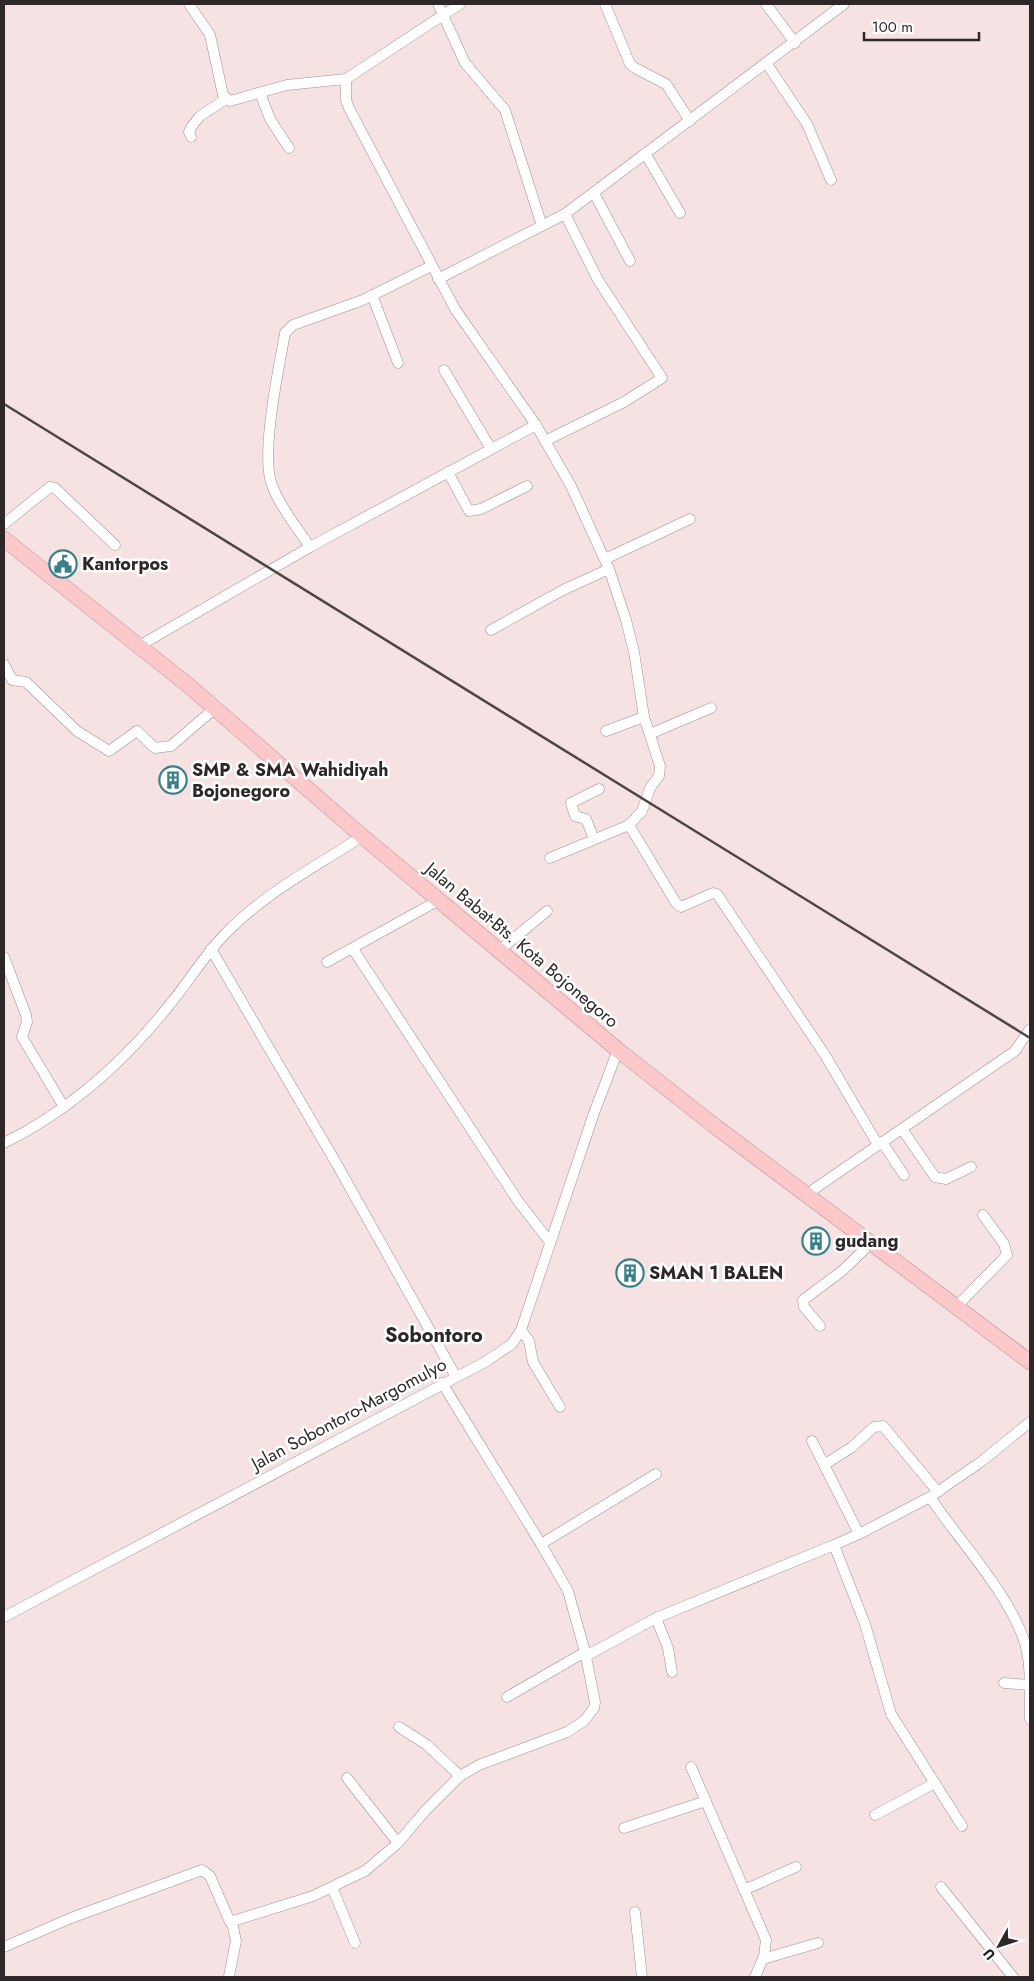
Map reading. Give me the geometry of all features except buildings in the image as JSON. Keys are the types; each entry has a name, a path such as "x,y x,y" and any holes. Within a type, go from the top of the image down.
{"highway":[{"name":"Jalan Babat-Bts. Kota Bojonegoro","path":"4,539 215,708 362,836 618,1050 716,1127 1030,1362"}],"street":[{"path":"189,4 210,35 223,95 230,101 304,82 346,79 460,4"},
{"path":"438,4 465,63 505,110 542,226"},
{"path":"605,4 630,64 666,84 690,121"},
{"path":"766,4 795,43"},
{"path":"438,280 565,214 795,43 844,4"},
{"path":"767,64 807,124 831,180"},
{"path":"346,79 346,100 349,108 438,280 466,325 536,425 571,486 607,564 626,620 634,652 644,716 661,771 650,788 642,811 629,825 550,858"},
{"path":"260,93 270,119 289,148"},
{"path":"191,137 189,132 196,120 226,99"},
{"path":"645,153 680,213"},
{"path":"594,193 630,261"},
{"path":"545,441 624,402 662,380 598,280 565,214"},
{"path":"310,547 276,494 268,471 273,404 285,333 293,325 372,295 431,266"},
{"path":"372,295 398,363"},
{"path":"444,370 491,449"},
{"path":"139,646 310,547 536,425"},
{"path":"448,472 469,511 480,509 527,486"},
{"path":"4,524 50,487 55,488 115,545"},
{"path":"491,630 690,518"},
{"path":"4,664 8,683 26,682 78,731 109,751 137,731 155,748 171,746 215,708"},
{"path":"650,734 711,708"},
{"path":"606,731 644,716"},
{"path":"594,839 586,819 575,816 572,803 599,790"},
{"path":"629,825 676,903 681,907 713,893 717,894 825,1055 880,1144 904,1175"},
{"path":"4,1142 35,1126 64,1107 133,1047 172,1003 212,949 260,902 362,836"},
{"path":"328,962 439,900"},
{"path":"500,950 547,911"},
{"path":"212,949 335,1161 456,1377"},
{"path":"353,949 518,1201 549,1241"},
{"path":"4,957 26,1015 27,1022 22,1036 64,1107"},
{"path":"807,1194 1015,1051 1030,1029"},
{"name":"Jalan Sobontoro-Margomulyo","path":"4,1617 506,1349 521,1330 549,1241 618,1050"},
{"path":"902,1128 935,1177 946,1179 971,1167"},
{"path":"956,1307 1007,1255 1004,1244 983,1215"},
{"path":"820,1326 804,1307 803,1300 836,1276 871,1243"},
{"path":"521,1330 530,1341 531,1357 537,1369 560,1407"},
{"path":"232,1922 313,1896 371,1866 398,1843 425,1811 460,1776 479,1765 554,1738 584,1721 596,1704 571,1598 541,1544 442,1383"},
{"path":"507,1697 656,1618 858,1534 934,1494 982,1461 1030,1422"},
{"path":"824,1465 852,1447 874,1427 883,1426 934,1494 998,1592 1027,1642 1030,1719"},
{"path":"812,1441 858,1534"},
{"path":"541,1544 656,1474"},
{"path":"834,1545 865,1624 891,1714 962,1826"},
{"path":"656,1618 668,1648 672,1672"},
{"path":"1004,1683 1030,1685"},
{"path":"399,1727 427,1745 460,1776"},
{"path":"691,1766 766,1940 763,1959 755,1977"},
{"path":"347,1778 398,1843"},
{"path":"876,1814 935,1783"},
{"path":"624,1828 706,1801"},
{"path":"744,1890 796,1867"},
{"path":"4,1947 71,1918 202,1870 210,1876 228,1920 232,1922 236,1940 229,1976"},
{"path":"332,1887 356,1943"},
{"path":"941,1887 1013,1977"},
{"path":"634,1912 642,1977"},
{"path":"763,1959 818,1943"}],"railway":[{"path":"4,404 1030,1038"}],"place":[{"name":"Kantorpos","path":"63,564"},
{"name":"SMP & SMA Wahidiyah Bojonegoro","path":"173,780"},
{"name":"gudang","path":"816,1241"},
{"name":"SMAN 1 BALEN","path":"630,1273"}],"district":[{"name":"Sobontoro","path":"434,1335"}]}
